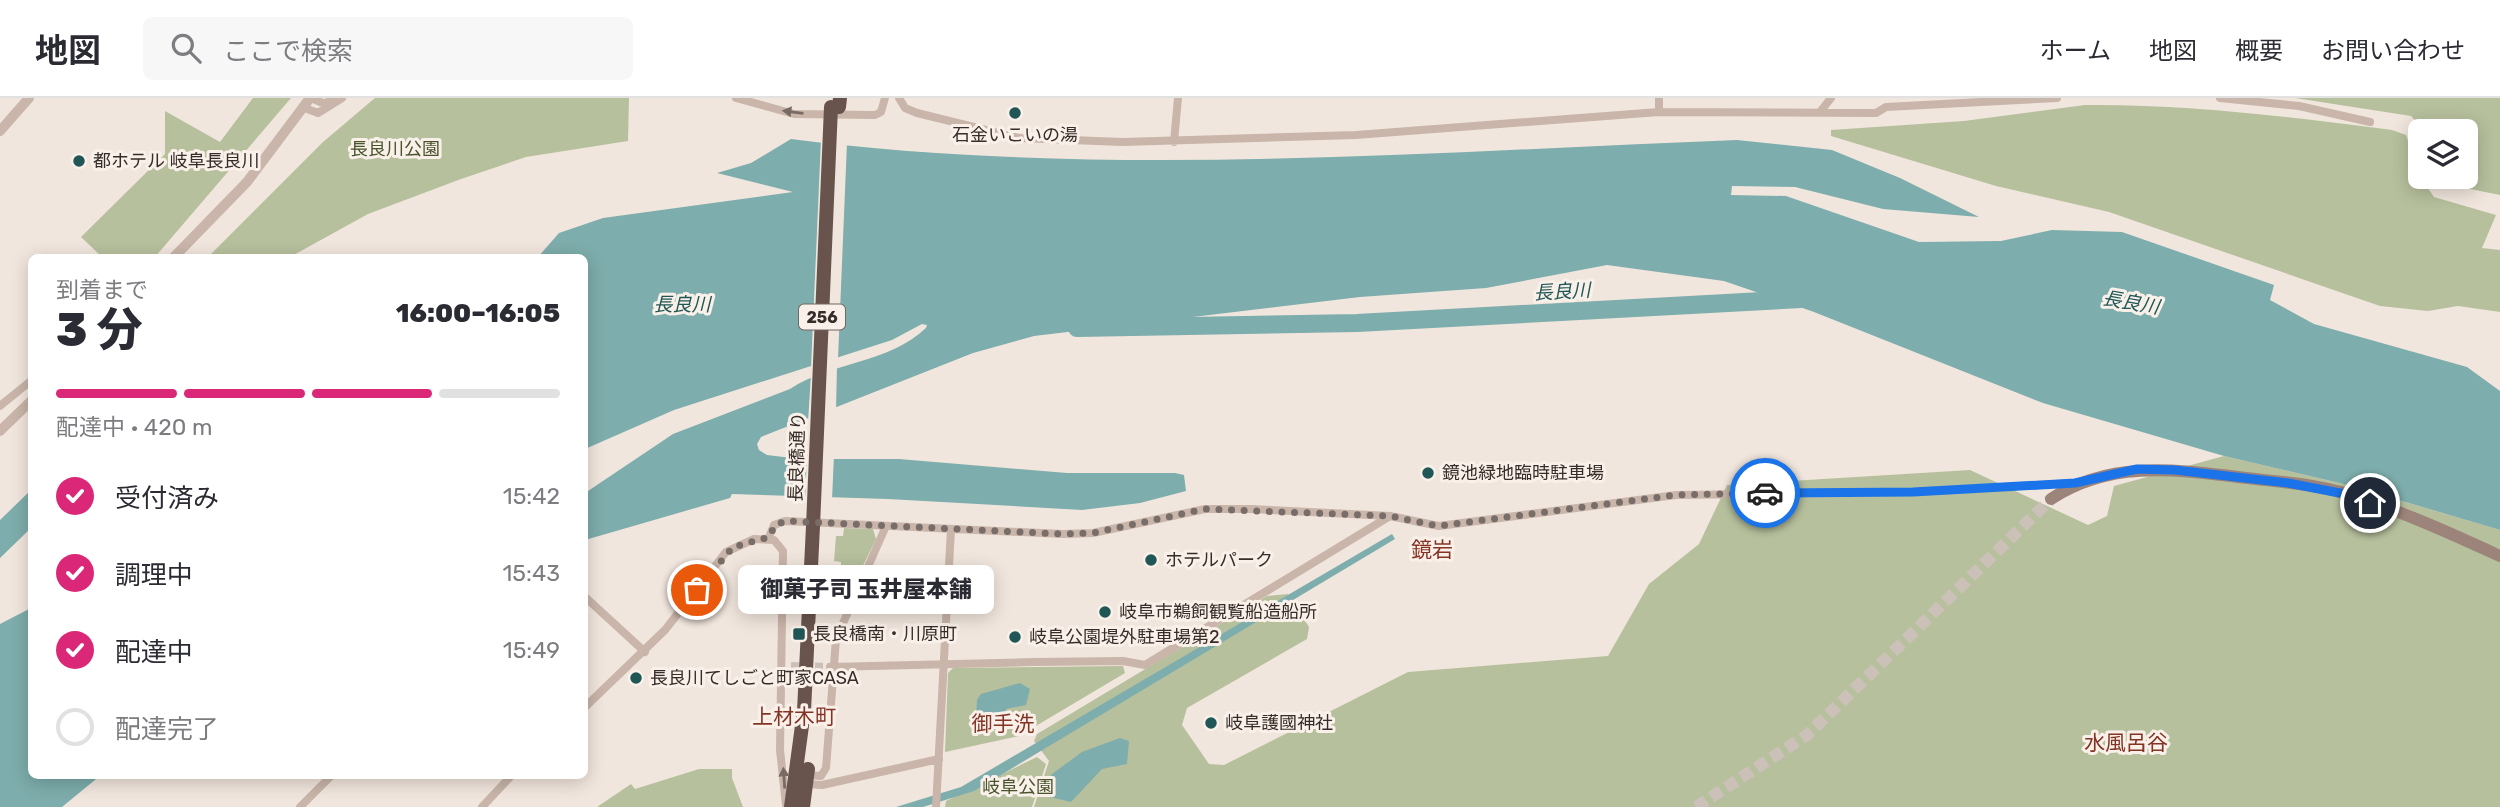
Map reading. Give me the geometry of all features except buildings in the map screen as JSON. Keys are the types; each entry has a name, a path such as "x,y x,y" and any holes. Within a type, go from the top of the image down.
{"highway":[{"name":"長良橋通り","path":"789,807 801,746 817,526 839,105"},
{"name":"長良橋通り","path":"803,807 814,704 817,526"}],"main road":[{"path":"2051,499 2075,483 2137,469 2175,470 2288,483 2345,494 2500,555"}],"street":[{"path":"0,131 29,98"},
{"path":"177,254 247,182 302,107 311,98 326,104 332,98"},
{"path":"302,107 318,113 342,98"},
{"path":"736,98 794,114 839,105 875,115 881,112 886,98"},
{"path":"899,98 905,108 917,113 1019,138 1174,142 1369,135 1659,113 1876,113 1886,107 2057,98"},
{"path":"1174,142 1178,98"},
{"path":"1659,98 1659,113"},
{"path":"1821,113 1831,98"},
{"path":"2220,98 2299,106 2370,122"},
{"path":"1,404 28,383"},
{"path":"0,431 28,404"},
{"path":"769,537 775,525 786,521 1093,533 1205,509 1390,516 1438,526 1676,495 1913,492 2075,483"},
{"path":"832,667 1123,661 1145,665 1390,516"},
{"path":"807,780 821,776 826,768 836,639 886,526"},
{"path":"936,807 951,529"},
{"path":"769,537 783,551 786,666 780,750 789,807"},
{"path":"588,704 645,652 726,552 741,543 769,537"},
{"path":"783,592 796,592"},
{"path":"832,594 855,595"},
{"path":"588,600 645,652"},
{"path":"780,750 786,756 793,756 801,746"},
{"path":"807,780 822,785 938,761"},
{"path":"300,807 328,779"},
{"path":"482,807 508,779"}],"green space":[{"path":"253,98 291,98 158,254 99,254 81,237 165,154 165,111 220,142"},
{"name":"長良川公園","path":"375,98 629,98 628,141 526,157 461,179 368,214 295,254 211,254 323,142"},
{"path":"2295,98 2500,98 2500,195 2470,189 2478,189 2478,119 2414,119 2411,116"},
{"path":"2085,105 2124,105 2239,112 2392,130 2406,135 2408,141 2408,189 2428,189 2434,197 2496,215 2482,248 2500,250 2500,312 2458,306 2428,311 2380,306 2109,212 1996,186 1831,136 1831,130 1964,121"},
{"path":"2224,456 2348,485 2500,530 2500,807 1034,807 1049,761 1034,741 1037,734 1267,596 1288,594 1309,627 1307,639 1187,708 1182,725 1209,764 1224,765 1408,672 1608,656 1649,584 1699,544 1727,485 1970,470 2088,525 2107,516 2114,486"},
{"path":"844,528 873,529 876,539 857,578 840,582 833,589 834,567 841,567 841,562 834,561 836,536 843,536"},
{"path":"1123,666 1125,673 1019,736 945,752 948,673 953,668"},
{"name":"岐阜公園","path":"1037,757 1046,764 1032,807 945,807 946,801"},
{"path":"699,769 732,769 732,778 743,807 597,807 631,784 635,789"}],"water":[{"name":"長良川","path":"791,139 909,151 1027,158 1145,160 1382,156 1737,140 1832,150 1900,178 1979,217 1883,209 1795,187 1732,186 1731,195 1786,196 1919,242 2001,241 2052,230 2122,232 2274,285 2270,300 2314,324 2467,367 2500,391 2500,530 2348,485 2224,456 2043,403 1814,312 1724,281 1607,265 1486,288 1360,297 1034,336 973,353 761,437 757,444 759,450 767,455 800,459 899,459 1067,473 1175,473 1184,475 1186,491 1140,503 1082,510 888,499 732,494 730,498 588,539 588,491 673,434 790,389 824,373 895,349 926,328 927,325 922,324 892,340 674,410 588,448 588,254 541,254 559,233 603,218 793,192 717,173 751,163"},
{"path":"28,493 28,531 0,558 0,520"},
{"path":"1392,534 1395,539 974,791 923,807 896,807 961,787"},
{"path":"28,610 28,779 96,779 62,807 0,807 0,624"},
{"path":"1020,683 1030,689 1026,705 1006,709 1005,719 1000,725 976,722 977,700 981,694"},
{"path":"1120,738 1129,741 1127,764 1102,769 1071,802 1050,797 1046,784 1052,774 1082,752"}],"pier":[{"path":"821,139 847,143 838,359 811,368"},
{"path":"837,365 836,411 808,422 811,374"},
{"path":"807,455 834,455 832,500 805,499"}],"waterway":[{"name":"長良川","path":"1077,328 1357,323 1801,299"}],"tunnel":[{"path":"1696,807 1807,735 2051,499"},
{"path":"806,592 832,594"},
{"path":"791,666 830,667"}],"way so far":[{"path":"697,590 726,552 741,543 769,537 775,525 786,521 1063,534 1093,533 1205,509 1251,509 1390,516 1438,526 1676,495 1765,493"}],"place":[{"name":"石金いこいの湯","path":"1015,113"},
{"name":"都ホテル 岐阜長良川","path":"79,161"},
{"name":"鏡池緑地臨時駐車場","path":"1428,473"},
{"name":"ホテルパーク","path":"1151,560"},
{"name":"御菓子司 玉井屋本舗","path":"697,590"},
{"name":"岐阜市鵜飼観覧船造船所","path":"1105,612"},
{"name":"長良橋南・川原町","path":"799,634"},
{"name":"岐阜公園堤外駐車場第2","path":"1015,637"},
{"name":"長良川てしごと町家CASA","path":"636,678"},
{"name":"岐阜護國神社","path":"1211,723"}],"district":[{"name":"鏡岩","path":"1432,550"},
{"name":"上材木町","path":"794,717"},
{"name":"御手洗","path":"1003,724"},
{"name":"水風呂谷","path":"2126,743"}],"route":[{"path":"1765,493 1913,492 2075,483 2137,469 2175,470 2288,483 2345,494 2370,503"}]}
